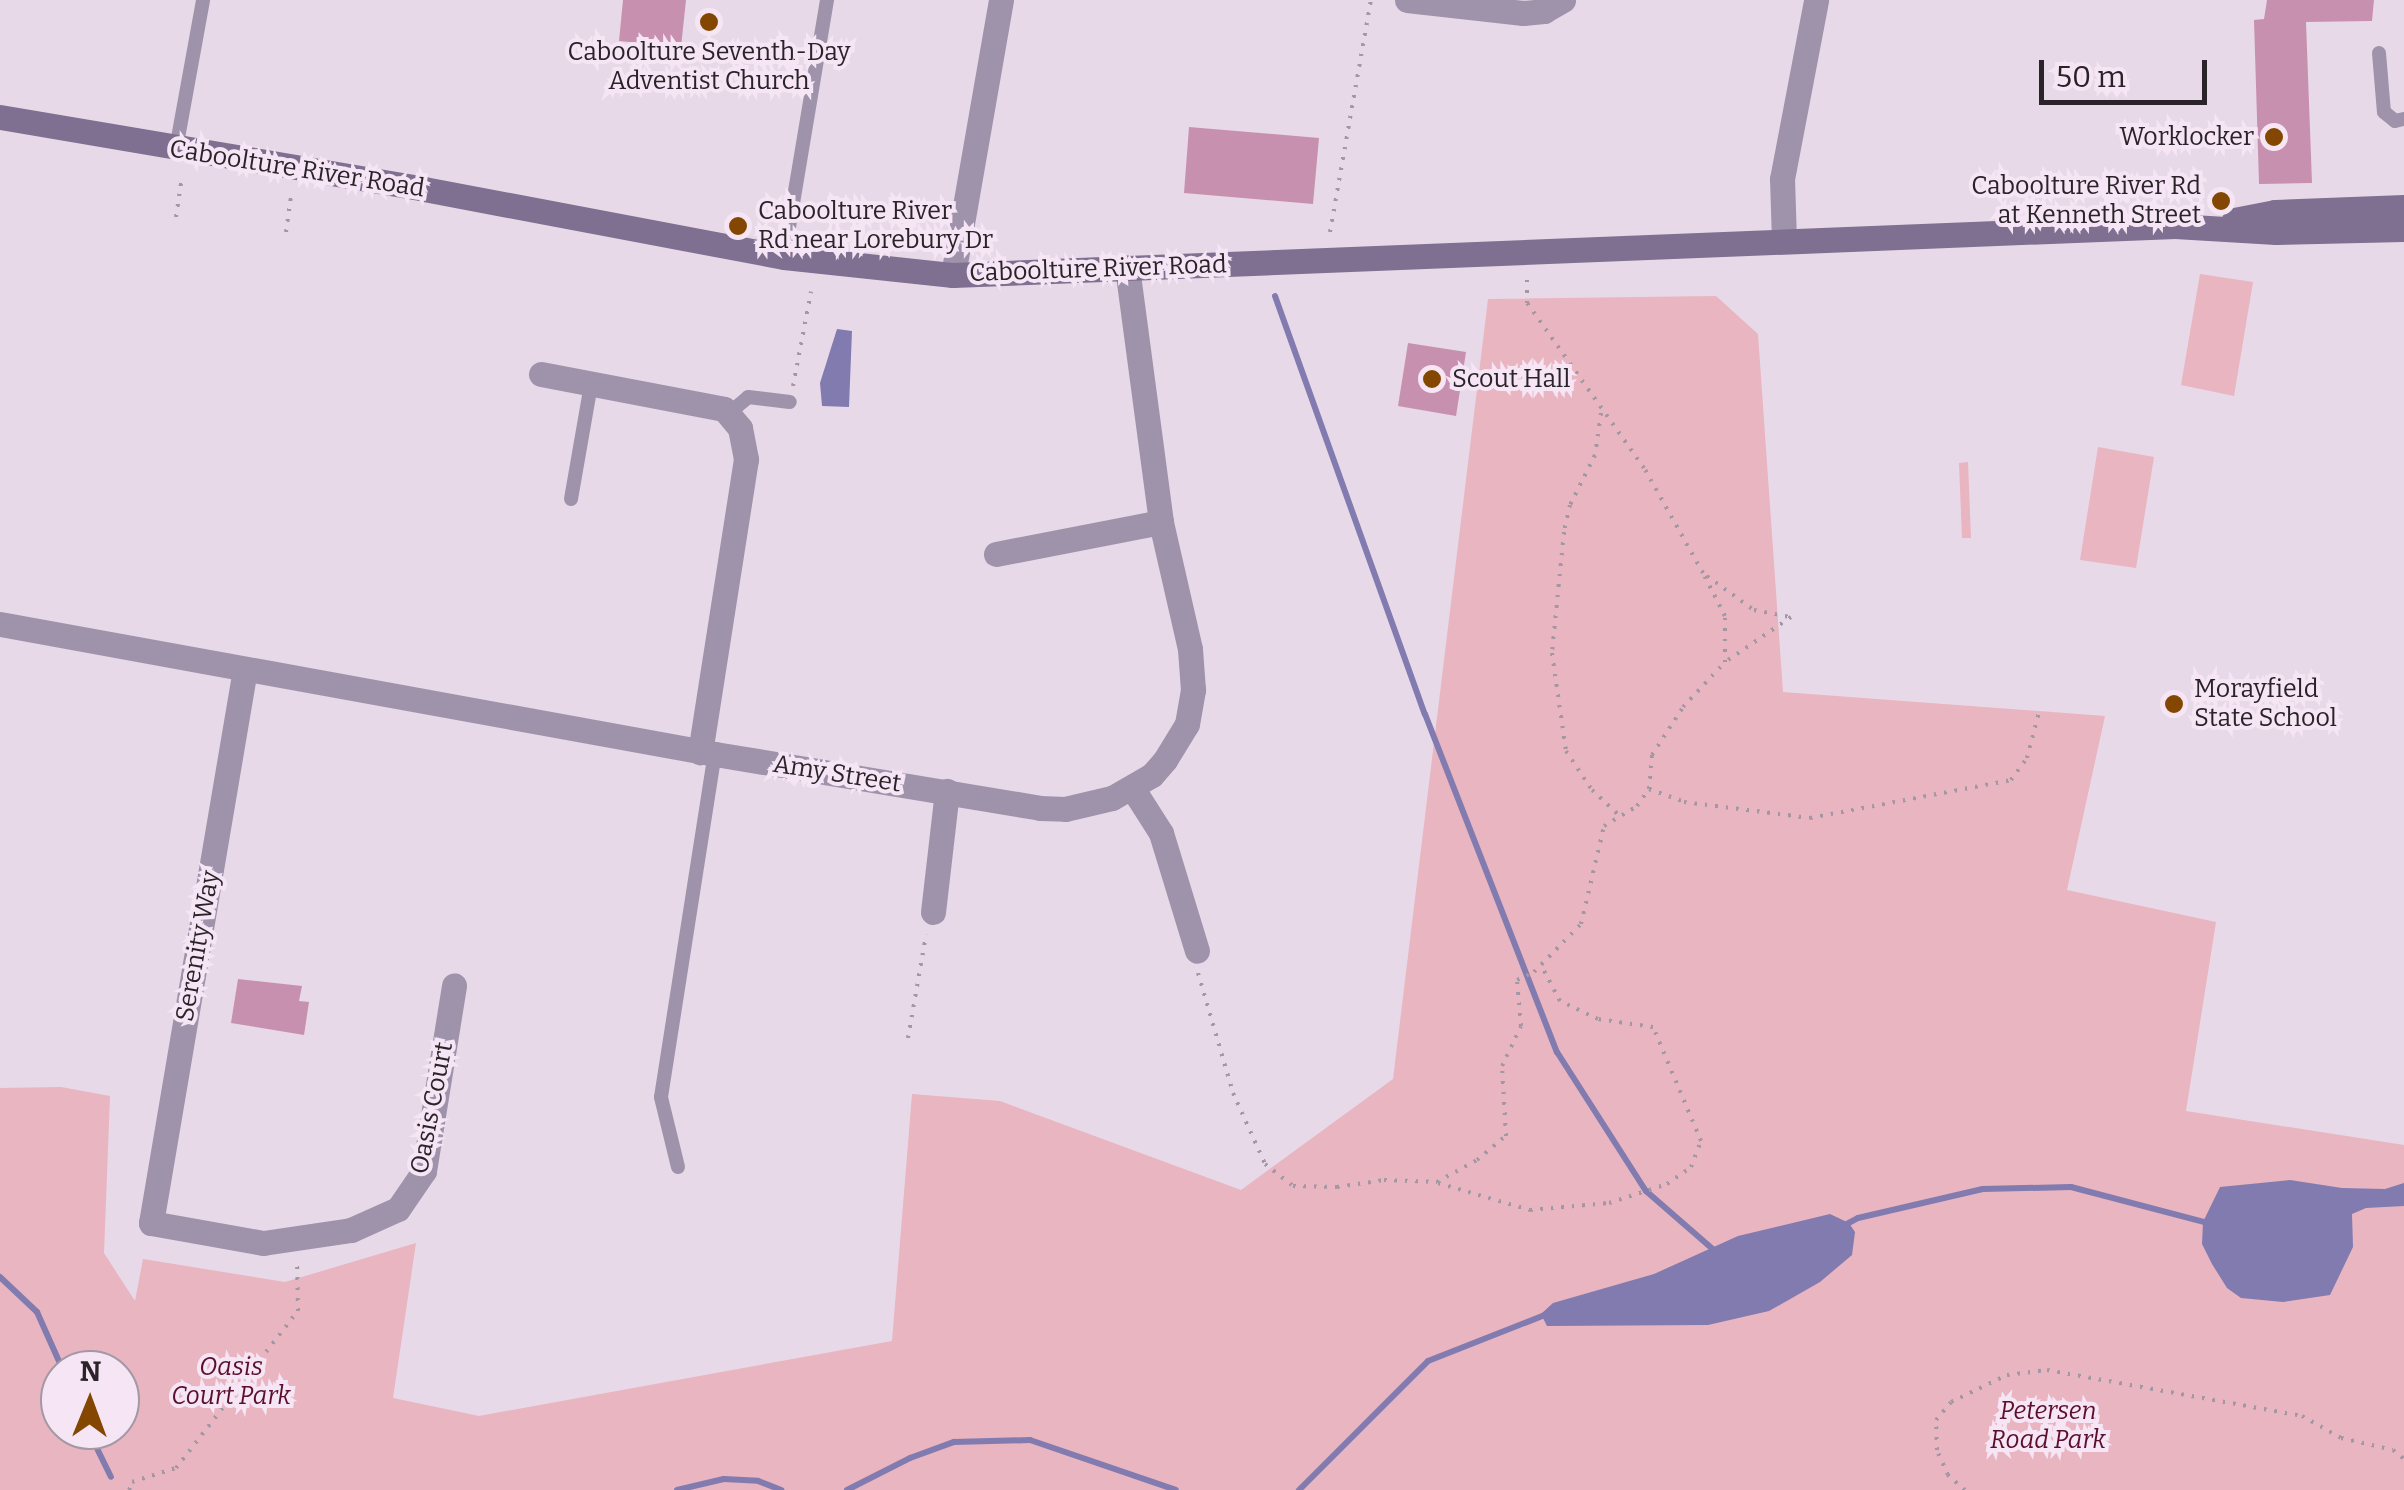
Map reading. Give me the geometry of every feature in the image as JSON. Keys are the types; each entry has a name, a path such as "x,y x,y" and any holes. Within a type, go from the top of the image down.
{"main road":[{"name":"Caboolture River Road","path":"0,117 176,150 424,189 784,258 953,275 2209,225 2276,232 2404,230"},
{"name":"Caboolture River Road","path":"2209,225 2275,212 2404,207"}],"street":[{"path":"953,275 1001,0"},
{"path":"1407,0 1523,13 1544,11 1562,0"},
{"path":"1784,241 1782,179 1816,0"},
{"name":"Amy Street","path":"0,624 708,753 947,792 1065,809 1133,789 1165,760 1187,724 1193,690 1190,648 1161,522 1127,267"},
{"path":"541,374 724,409 740,428 746,459 708,753"},
{"path":"996,554 1161,522"},
{"name":"Serenity Way","path":"150,1223 245,669"},
{"path":"1133,789 1161,833 1197,952"},
{"path":"932,912 947,792"},
{"name":"Oasis Court","path":"150,1223 262,1243 377,1222 413,1192 424,1172 454,985"}],"lane":[{"path":"176,150 203,0"},
{"path":"784,258 827,0"},
{"path":"2380,53 2384,112 2395,121 2404,119"},
{"path":"571,499 591,384"},
{"path":"728,414 748,397 784,401"},
{"path":"678,1168 662,1096 708,753"}],"path":[{"path":"1330,232 1371,0"},
{"path":"176,216 182,177"},
{"path":"286,232 291,196"},
{"path":"1528,276 1527,302 1601,413 1644,468 1703,573 1724,616 1725,662"},
{"path":"784,401 780,391 792,387 811,292"},
{"path":"1601,413 1596,455 1570,505 1564,532 1552,653 1566,751 1592,790 1620,816"},
{"path":"1436,1182 1477,1160 1506,1136 1502,1066 1521,1026 1518,980 1541,966 1581,924 1604,826 1637,806 1649,788 1652,755 1683,707 1725,662 1791,616 1754,610 1703,573"},
{"path":"1649,788 1684,802 1810,818 2012,780 2028,758 2040,708"},
{"path":"908,1038 932,912"},
{"path":"1197,952 1199,982 1233,1093 1264,1164 1293,1186 1337,1187 1384,1180 1436,1182 1530,1210 1609,1203 1667,1184 1692,1167 1700,1141 1652,1027 1598,1019 1560,1001 1541,966"},
{"path":"129,1490 132,1482 176,1468 298,1311 297,1239"},
{"path":"1964,1490 1948,1475 1936,1450 1936,1420 1951,1402 2007,1375 2048,1370 2302,1416 2341,1438 2393,1450 2404,1459"}],"green space":[{"path":"2200,274 2253,282 2234,396 2181,385"},
{"path":"1716,296 1758,334 1783,692 2105,716 2067,890 2216,922 2186,1111 2404,1145 2404,1490 0,1490 0,1088 61,1087 110,1096 104,1253 135,1301 143,1259 285,1282 416,1243 393,1398 479,1416 892,1341 912,1094 1000,1101 1241,1190 1393,1079 1488,299"},
{"path":"2098,447 2154,457 2136,568 2080,560"},
{"path":"1968,462 1971,538 1962,538 1959,463"}],"shaded area":[{"path":"837,329 852,331 849,407 822,406 820,383"},
{"path":"2290,1180 2342,1188 2385,1189 2404,1183 2404,1206 2366,1208 2352,1214 2353,1247 2330,1295 2283,1302 2241,1298 2227,1288 2202,1244 2203,1222 2220,1187"},
{"path":"1830,1214 1849,1223 1855,1232 1852,1255 1820,1282 1769,1311 1708,1325 1547,1326 1541,1314 1553,1303 1654,1274 1738,1236"}],"building":[{"path":"623,0 686,0 681,47 619,41"},
{"path":"2267,0 2374,0 2372,21 2306,22 2312,183 2259,184 2254,20 2264,19"},
{"path":"1189,127 1319,138 1313,204 1184,193"},
{"name":"Scout Hall","path":"1408,343 1466,352 1456,416 1398,406"},
{"path":"238,979 302,986 299,1001 309,1002 304,1035 231,1023"}],"waterway":[{"path":"1275,296 1425,714 1557,1052 1646,1191 1715,1251"},
{"path":"1841,1227 1858,1218 1983,1189 2071,1187 2208,1223"},
{"path":"0,1277 37,1312 54,1350"},
{"path":"1299,1490 1428,1361 1550,1313"},
{"path":"847,1490 910,1458 954,1442 1030,1440 1176,1490"},
{"path":"98,1450 111,1477"},
{"path":"677,1490 724,1479 758,1481 781,1490"}],"place":[{"name":"Caboolture Seventh-Day Adventist Church","path":"709,22"},
{"name":"Worklocker","path":"2274,137"},
{"name":"Caboolture River Rd at Kenneth Street","path":"2221,201"},
{"name":"Caboolture River Rd near Lorebury Dr","path":"738,226"},
{"name":"Scout Hall","path":"1432,379"},
{"name":"Morayfield State School","path":"2174,704"}],"park label":[{"name":"Oasis Court Park","path":"231,1382"},
{"name":"Petersen Road Park","path":"2048,1426"}]}
